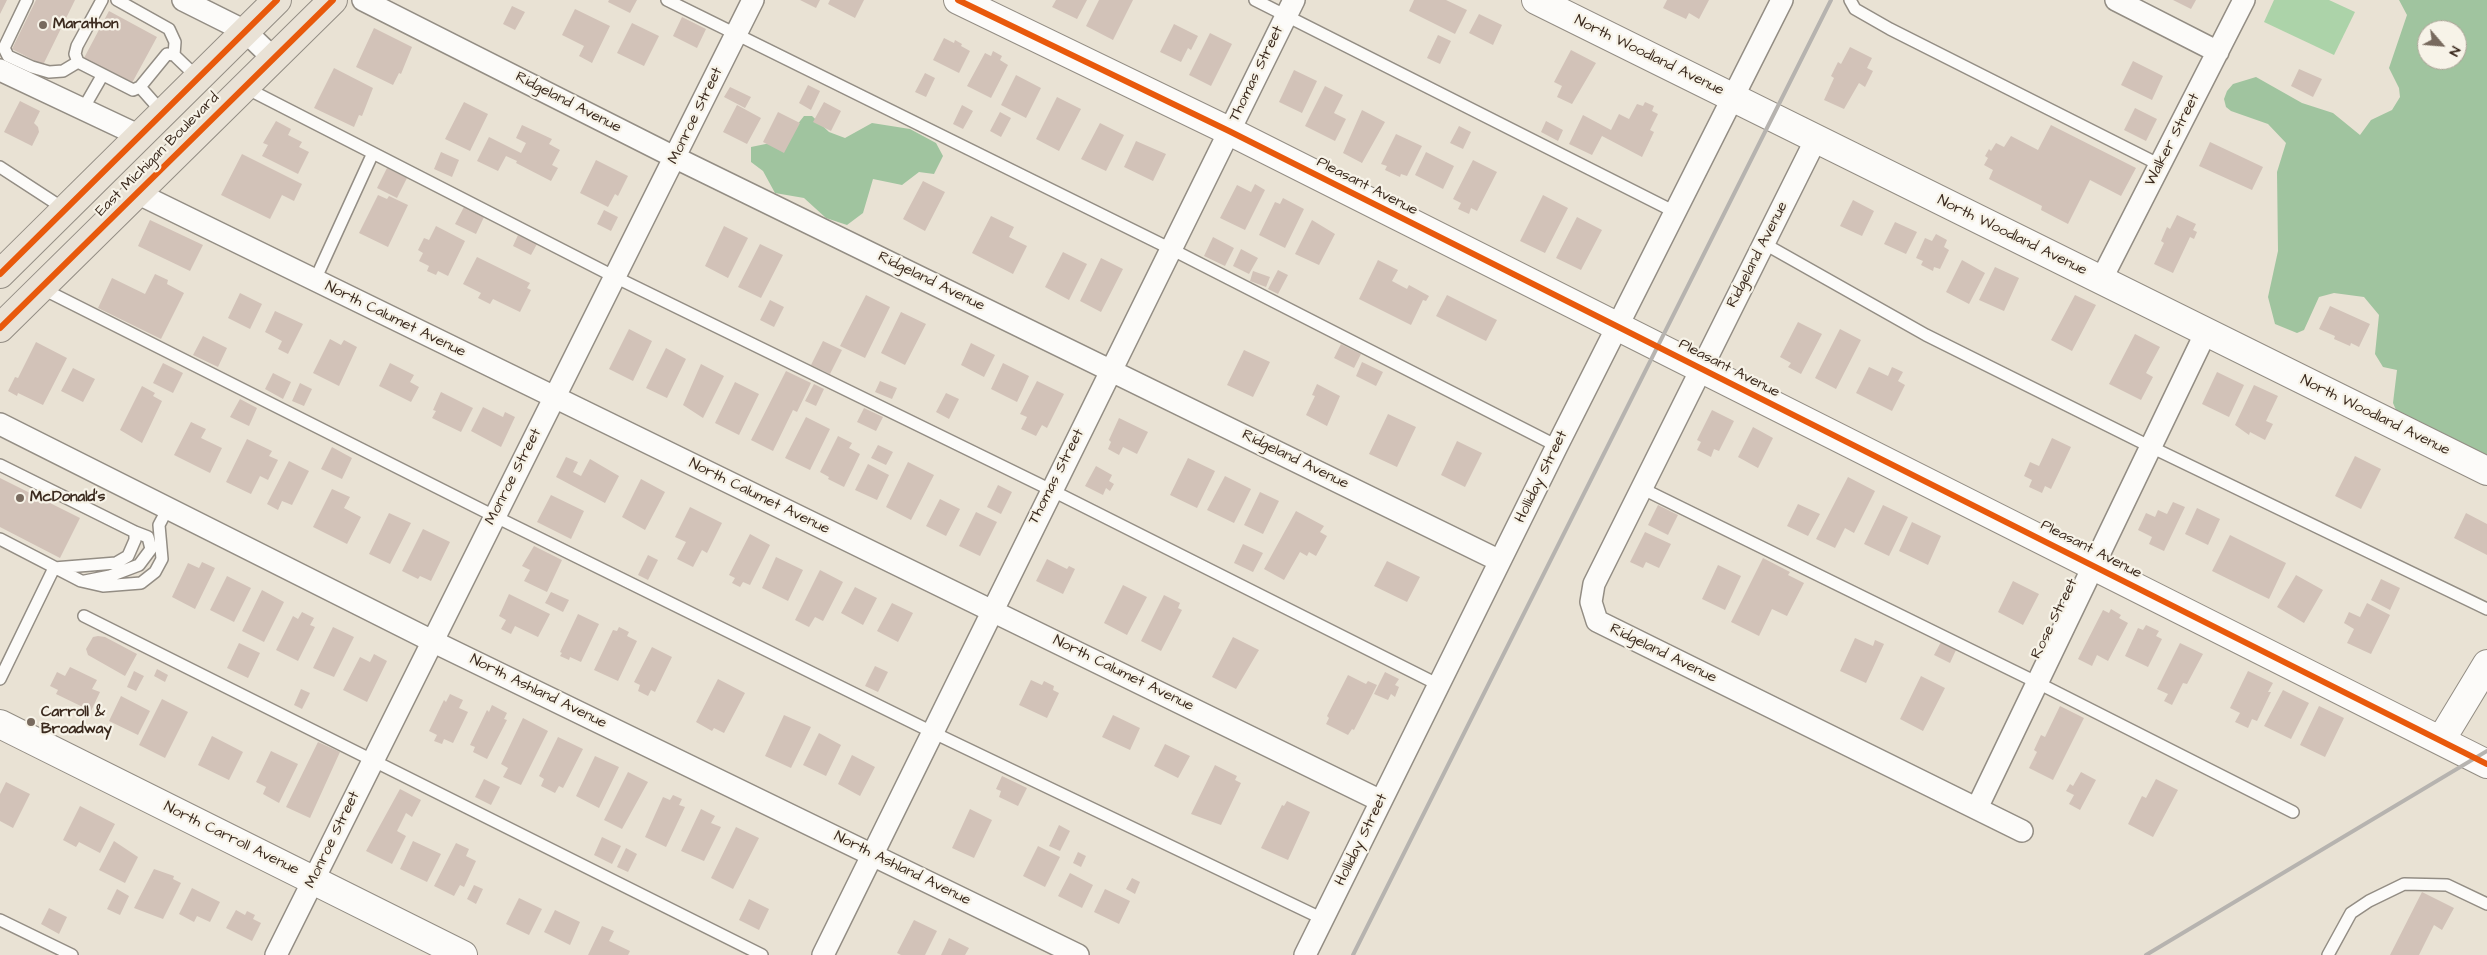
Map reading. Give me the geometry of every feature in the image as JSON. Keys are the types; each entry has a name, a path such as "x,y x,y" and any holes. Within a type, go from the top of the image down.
{"main road":[{"name":"East Michigan Boulevard","path":"0,274 277,0"},
{"name":"East Michigan Boulevard","path":"0,328 333,0"}],"street":[{"path":"183,0 246,31 273,58"},
{"name":"Ridgeland Avenue","path":"363,0 676,158 1500,561"},
{"name":"Monroe Street","path":"276,955 494,516 754,0"},
{"name":"Pleasant Avenue","path":"958,0 1229,132 2487,764"},
{"name":"North Woodland Avenue","path":"1536,0 2487,471"},
{"name":"Holliday Street","path":"1305,955 1557,446 1782,0"},
{"path":"2116,0 2218,52"},
{"name":"Walker Street","path":"2101,280 2244,0"},
{"name":"Thomas Street","path":"823,955 1290,8"},
{"path":"0,70 140,136"},
{"name":"Ridgeland Avenue","path":"1816,139 1594,584 1591,602 1597,621 2022,830"},
{"name":"North Calumet Avenue","path":"137,193 554,398 992,609 1381,801"},
{"name":"Rose Street","path":"1977,808 2206,332"},
{"name":"North Ashland Avenue","path":"0,424 163,517 432,641 1078,955"},
{"path":"2441,740 2487,664"},
{"name":"North Carroll Avenue","path":"0,724 463,955"}],"lane":[{"path":"27,0 2,52 32,67 50,72 63,71 78,62"},
{"path":"102,0 77,46 75,54 78,62 124,88 133,90 140,87 167,54 174,55 198,78"},
{"path":"117,0 169,29 175,42 174,55"},
{"path":"667,0 736,36 1171,249 1557,446"},
{"path":"1256,0 1290,8 1675,212"},
{"path":"1850,0 1856,9 1890,29 2160,165"},
{"path":"83,109 102,76"},
{"path":"140,87 163,113"},
{"path":"244,87 615,277 1051,490 1439,685"},
{"path":"315,280 373,153"},
{"path":"0,167 66,210"},
{"path":"1764,243 1926,335 2151,447 2487,608"},
{"path":"41,288 494,516 932,732 1322,919"},
{"path":"0,465 148,537 151,549 139,565 110,576 81,581"},
{"path":"1642,488 2038,683 2293,812"},
{"path":"0,539 81,581 103,586 141,583 155,572 162,559 163,517"},
{"path":"54,568 116,563 128,556 135,540 136,532"},
{"path":"0,679 54,568"},
{"path":"84,616 374,759 762,955"},
{"path":"2328,955 2351,913 2369,901 2404,884 2447,886 2487,904"},
{"path":"0,920 72,955"}],"green space":[{"path":"2274,0 2329,0 2355,12 2334,55 2264,22"},
{"path":"2399,0 2487,0 2487,457 2396,410 2393,403 2397,370 2383,367 2375,354 2379,315 2364,297 2334,293 2319,297 2304,330 2297,333 2275,324 2268,297 2278,251 2277,172 2286,143 2268,124 2231,111 2226,107 2224,99 2227,91 2233,84 2256,77 2302,103 2333,113 2360,135 2371,120 2392,110 2400,97 2399,88 2389,68 2407,15"},
{"path":"804,116 812,116 829,132 845,138 872,123 910,129 936,143 943,156 934,174 919,172 902,185 873,179 863,213 847,225 826,218 804,198 775,193 763,171 751,162 751,147 785,140"}],"building":[{"path":"0,0 7,0 0,14"},
{"name":"Marathon","path":"36,0 75,0 43,65 12,49"},
{"path":"609,0 637,0 630,13 608,2"},
{"path":"800,0 820,0 816,8"},
{"path":"830,0 864,0 855,18 828,4"},
{"path":"1056,0 1087,0 1077,19 1052,7"},
{"path":"1099,0 1133,0 1113,40 1086,26"},
{"path":"1414,0 1446,0 1467,10 1455,34 1409,11"},
{"path":"1667,0 1709,0 1699,19 1689,13 1686,19 1663,8"},
{"path":"2173,0 2196,0 2191,9"},
{"path":"512,6 525,12 515,30 503,24"},
{"path":"575,9 610,26 592,63 579,56 584,46 562,35"},
{"name":"Marathon","path":"109,11 157,37 132,83 84,58"},
{"path":"1479,14 1502,25 1493,45 1469,33"},
{"path":"682,17 706,29 697,48 673,36"},
{"path":"632,23 659,36 644,66 617,53"},
{"path":"1174,24 1198,36 1191,50 1188,48 1181,62 1160,52"},
{"path":"374,28 412,47 401,74 399,73 393,85 356,67"},
{"path":"1210,33 1232,44 1211,86 1189,75"},
{"path":"1438,35 1451,41 1440,64 1427,58"},
{"path":"944,38 954,43 955,40 970,51 959,73 933,60"},
{"path":"1850,47 1872,58 1867,68 1873,71 1865,87 1859,83 1844,109 1824,100 1834,78 1831,76 1838,62 1841,64"},
{"path":"1571,50 1596,63 1572,104 1557,97 1562,86 1554,82"},
{"path":"993,51 1002,56 1000,60 1008,65 991,98 967,86 985,53 991,56"},
{"path":"2133,61 2163,76 2152,100 2121,85"},
{"path":"334,68 373,88 362,116 359,115 354,127 314,108"},
{"path":"2299,69 2322,79 2313,97 2291,86"},
{"path":"1294,70 1317,81 1302,113 1279,102"},
{"path":"925,73 935,78 926,97 915,92"},
{"path":"1016,75 1041,88 1026,118 1001,105"},
{"path":"808,85 820,91 811,110 799,103"},
{"path":"1325,86 1343,95 1334,113 1346,119 1335,141 1305,126"},
{"path":"730,87 751,97 745,108 724,97"},
{"path":"1057,97 1081,109 1059,151 1036,139"},
{"path":"20,101 40,111 34,123 38,127 39,132 32,146 4,132"},
{"path":"464,102 488,114 470,151 445,139"},
{"path":"824,102 841,111 831,131 813,122"},
{"path":"1645,102 1654,106 1652,111 1658,114 1650,130 1654,132 1642,157 1602,136 1592,155 1569,144 1583,115 1611,130 1619,114 1629,119 1637,104 1643,106"},
{"path":"737,105 761,118 747,144 723,132"},
{"path":"962,105 973,111 963,129 953,124"},
{"path":"2135,108 2157,119 2146,141 2124,130"},
{"path":"1362,110 1385,122 1362,163 1343,153"},
{"path":"778,112 800,123 784,153 763,142"},
{"path":"1000,112 1011,118 1001,137 990,131"},
{"path":"276,121 291,129 288,135 302,142 299,147 309,152 298,174 262,156 268,145 263,143"},
{"path":"1546,121 1563,130 1558,141 1541,132"},
{"path":"1100,123 1124,135 1106,171 1081,159"},
{"path":"522,125 552,139 549,144 560,150 552,165 558,168 551,181 506,156 498,171 477,161 489,137 521,153 526,143 516,138"},
{"path":"2051,125 2136,168 2121,196 2090,180 2068,224 2041,210 2042,206 1989,179 1993,170 1984,165 1988,158 1985,156 1989,149 1991,151 1996,143 2004,147 2011,136 2038,150"},
{"path":"1459,126 1471,132 1463,149 1450,143"},
{"path":"1396,134 1422,146 1407,176 1401,174 1400,177 1385,170 1387,166 1381,164"},
{"path":"1136,141 1166,154 1153,181 1124,167"},
{"path":"2210,142 2263,167 2252,190 2199,166"},
{"path":"441,152 459,160 452,177 434,169"},
{"path":"1426,152 1454,166 1443,189 1415,175"},
{"path":"242,154 302,184 294,201 282,195 270,219 221,195"},
{"path":"596,160 628,176 618,196 615,194 608,207 580,193"},
{"path":"1473,160 1497,172 1477,211 1471,208 1469,214 1458,209 1461,203 1453,199"},
{"path":"387,168 407,178 397,198 377,188"},
{"path":"923,181 945,192 925,231 903,219"},
{"path":"1255,184 1265,190 1245,230 1220,218 1237,185 1251,192"},
{"path":"378,195 387,199 389,196 408,205 388,247 359,233"},
{"path":"1543,195 1568,208 1545,253 1520,241"},
{"path":"1283,198 1304,209 1285,248 1259,235 1275,202 1280,204"},
{"path":"1853,200 1874,211 1862,236 1840,226"},
{"path":"464,207 484,217 476,234 455,224"},
{"path":"604,210 618,217 611,231 597,224"},
{"path":"2177,215 2196,224 2193,230 2197,232 2194,239 2190,237 2173,273 2154,264 2164,243 2161,241 2167,227 2170,229"},
{"path":"991,216 1014,227 1009,237 1027,246 1013,274 972,253"},
{"path":"1577,217 1602,230 1581,270 1556,258"},
{"path":"150,220 203,245 190,271 138,246"},
{"path":"1312,220 1335,234 1319,265 1295,254"},
{"path":"1895,222 1917,232 1906,254 1884,244"},
{"path":"436,226 465,241 448,276 438,271 436,275 427,271 429,266 419,261 423,253 418,250 424,238 429,240"},
{"path":"724,226 748,238 728,278 705,266"},
{"path":"1936,234 1947,240 1944,247 1949,250 1940,269 1934,267 1933,271 1921,265 1923,261 1916,258 1925,238 1932,241"},
{"path":"518,235 537,244 531,255 513,246"},
{"path":"1213,237 1234,248 1225,266 1204,256"},
{"path":"760,244 783,255 761,298 738,287"},
{"path":"1241,249 1258,258 1249,274 1233,266"},
{"path":"1063,252 1087,264 1069,300 1045,287"},
{"path":"477,257 530,283 527,288 531,290 520,312 493,299 490,304 478,298 481,293 463,284"},
{"path":"1101,258 1123,269 1101,312 1080,301"},
{"path":"1378,260 1398,270 1392,281 1407,289 1409,285 1429,296 1426,301 1423,300 1411,325 1359,299"},
{"path":"1962,260 1985,273 1969,304 1946,292"},
{"path":"1995,267 2019,278 2004,311 1979,300"},
{"path":"1278,270 1288,275 1278,294 1268,289"},
{"path":"1253,271 1270,277 1266,287 1250,281"},
{"path":"155,274 168,280 167,284 184,293 161,339 98,308 112,278 145,294"},
{"path":"240,293 262,304 250,329 228,318"},
{"path":"866,295 890,307 865,358 840,346"},
{"path":"1447,295 1497,320 1486,341 1436,316"},
{"path":"2075,295 2096,305 2072,351 2051,340"},
{"path":"770,300 784,307 774,327 760,320"},
{"path":"2330,306 2370,324 2359,347 2351,343 2350,346 2334,339 2335,336 2319,329"},
{"path":"275,311 303,324 288,354 278,349 282,341 265,332"},
{"path":"901,312 926,324 905,365 881,353"},
{"path":"1798,322 1822,334 1801,374 1788,367 1791,363 1780,357"},
{"path":"629,329 652,341 633,381 609,369"},
{"path":"1840,329 1861,340 1836,389 1815,378"},
{"path":"2135,334 2160,347 2146,373 2153,377 2141,400 2109,384"},
{"path":"203,336 227,348 218,367 193,355"},
{"path":"330,339 341,345 344,340 357,347 339,386 313,373"},
{"path":"823,341 842,350 830,374 811,365"},
{"path":"36,342 67,358 43,405 18,393 17,396 8,391 15,377 18,378"},
{"path":"971,343 995,355 984,377 961,365"},
{"path":"1341,344 1361,354 1354,368 1334,358"},
{"path":"666,348 686,359 667,398 646,388"},
{"path":"1244,350 1270,362 1253,397 1227,385"},
{"path":"1362,362 1383,372 1376,386 1356,376"},
{"path":"163,363 183,373 173,393 153,383"},
{"path":"390,363 414,375 410,382 419,387 411,402 379,386"},
{"path":"1003,363 1029,376 1017,402 991,389"},
{"path":"701,364 724,376 703,418 683,405"},
{"path":"1869,367 1888,376 1892,367 1903,372 1898,381 1905,385 1892,411 1856,393"},
{"path":"73,368 95,379 83,402 61,391"},
{"path":"786,371 811,383 797,412 793,410 773,451 751,440"},
{"path":"2217,372 2244,385 2229,417 2202,404"},
{"path":"273,373 291,382 283,399 265,389"},
{"path":"880,381 897,388 892,399 875,392"},
{"path":"1037,381 1064,394 1047,428 1042,425 1036,436 1021,429 1027,417 1020,414"},
{"path":"735,382 759,394 739,435 715,423"},
{"path":"300,383 312,389 304,406 292,401"},
{"path":"814,384 824,389 816,406 805,401"},
{"path":"1317,384 1340,396 1327,426 1306,415 1315,396 1312,395"},
{"path":"2254,385 2278,396 2266,421 2273,424 2265,440 2250,432 2249,435 2235,425"},
{"path":"142,386 155,393 153,396 162,401 142,443 120,430"},
{"path":"441,392 473,408 461,432 432,418 436,411 433,410"},
{"path":"946,393 959,399 949,419 936,412"},
{"path":"240,399 257,408 249,426 230,417"},
{"path":"483,407 503,417 505,412 515,417 501,447 471,431"},
{"path":"864,408 883,417 876,431 857,422"},
{"path":"1712,410 1734,421 1719,451 1714,449 1711,457 1697,450 1701,442 1697,440"},
{"path":"1388,414 1416,427 1397,467 1369,454"},
{"path":"806,417 830,429 810,470 785,458"},
{"path":"1119,418 1148,432 1137,454 1123,447 1119,455 1108,449 1111,442 1109,440"},
{"path":"191,422 206,429 201,438 222,448 210,473 174,455"},
{"path":"1753,427 1773,438 1758,468 1738,457"},
{"path":"838,436 852,443 849,448 860,454 844,487 828,479 829,477 820,472"},
{"path":"2052,438 2071,447 2051,489 2045,486 2042,493 2029,487 2032,480 2024,476 2030,462 2039,466"},
{"path":"247,439 272,451 269,456 278,460 268,480 260,476 251,494 226,482"},
{"path":"1457,441 1482,453 1465,487 1441,475"},
{"path":"878,445 893,452 886,465 871,458"},
{"path":"332,447 352,458 342,479 321,469"},
{"path":"2355,456 2381,469 2361,509 2335,496"},
{"path":"566,457 578,462 573,472 581,476 590,459 619,476 605,503 556,477"},
{"path":"1188,458 1215,471 1197,508 1170,495"},
{"path":"289,461 309,471 292,505 282,501 278,510 267,504"},
{"path":"908,462 934,475 911,520 886,507"},
{"path":"868,464 889,475 877,500 855,490"},
{"path":"1096,466 1112,475 1109,481 1114,484 1110,491 1106,488 1103,495 1085,486"},
{"path":"1225,476 1251,489 1234,523 1207,510"},
{"path":"1848,477 1875,491 1854,533 1845,528 1835,548 1816,539"},
{"name":"McDonald's","path":"0,478 80,518 60,558 0,527"},
{"path":"641,479 665,492 645,530 622,517"},
{"path":"998,485 1012,492 1001,514 987,507"},
{"path":"332,489 350,497 344,508 361,517 347,544 313,527"},
{"path":"1260,492 1279,501 1263,534 1244,525"},
{"path":"551,495 584,511 571,539 537,522"},
{"path":"940,499 960,509 946,536 926,526"},
{"path":"2173,502 2185,507 2164,551 2149,544 2152,537 2138,530 2146,513 2155,517 2158,510 2167,514"},
{"path":"1798,504 1820,514 1808,536 1787,526"},
{"path":"1658,505 1678,515 1668,535 1648,525"},
{"path":"1883,505 1908,517 1889,556 1864,544"},
{"path":"690,507 722,523 707,553 702,550 693,567 677,559 686,542 675,537"},
{"path":"2197,508 2220,519 2208,545 2185,534"},
{"path":"1296,511 1324,526 1320,532 1327,536 1316,556 1309,552 1307,556 1300,552 1284,580 1264,569"},
{"path":"976,512 997,522 980,556 959,546"},
{"path":"389,513 411,523 390,564 369,554"},
{"path":"2466,513 2487,524 2487,555 2454,538"},
{"path":"1912,522 1941,536 1928,565 1899,551"},
{"path":"423,529 450,542 431,581 420,576 418,579 402,571"},
{"path":"1645,532 1671,544 1659,568 1646,562 1643,568 1630,562"},
{"path":"750,534 770,545 750,585 743,582 740,587 732,583 735,578 729,575"},
{"path":"2230,535 2286,563 2269,599 2212,571"},
{"path":"1243,544 1263,553 1253,572 1234,563"},
{"path":"534,546 562,560 547,592 524,581 530,570 522,566"},
{"path":"648,555 658,560 648,580 638,575"},
{"path":"776,557 803,570 788,601 762,588"},
{"path":"1763,558 1790,572 1788,575 1804,583 1787,616 1772,609 1759,636 1731,622"},
{"path":"1047,559 1067,569 1069,566 1075,569 1063,594 1036,581"},
{"path":"1387,561 1420,577 1407,602 1374,586"},
{"path":"202,562 215,568 195,609 172,597 188,563 199,568"},
{"path":"1718,565 1741,576 1725,610 1702,599"},
{"path":"820,570 843,582 823,621 815,617 809,627 795,620"},
{"path":"2296,575 2323,590 2304,623 2277,607"},
{"path":"227,576 251,588 234,622 210,610"},
{"path":"2381,579 2400,588 2390,610 2371,600"},
{"path":"2013,581 2039,594 2023,625 1998,612"},
{"path":"1123,585 1147,597 1127,635 1104,623"},
{"path":"855,587 877,598 863,625 841,613"},
{"path":"262,590 284,602 264,642 242,631"},
{"path":"551,592 569,600 563,612 545,603"},
{"path":"509,594 550,614 538,637 515,626 511,634 501,629 506,620 499,616"},
{"path":"1164,595 1180,603 1178,608 1182,610 1161,651 1141,641"},
{"path":"892,603 913,613 898,642 877,631"},
{"path":"2367,603 2390,615 2371,654 2347,643 2354,629 2344,623 2349,612 2360,617"},
{"path":"2111,609 2121,615 2119,618 2128,623 2108,661 2097,655 2092,666 2078,659 2103,610 2109,613"},
{"path":"302,612 314,618 310,625 315,627 298,661 276,650 293,616 298,619"},
{"path":"578,614 599,624 581,662 570,657 569,660 560,656 562,653 560,652"},
{"path":"2146,625 2159,631 2156,636 2162,639 2148,667 2125,656 2138,628 2143,630"},
{"path":"333,627 354,637 334,677 313,668"},
{"path":"619,627 629,632 627,636 637,641 618,681 594,670 613,630 617,631"},
{"path":"93,637 105,637 137,654 125,676 88,655 86,649"},
{"path":"1233,637 1259,650 1236,689 1212,677"},
{"path":"1855,638 1873,646 1875,640 1884,644 1866,683 1840,671"},
{"path":"1941,642 1956,650 1950,663 1934,655"},
{"path":"239,643 260,653 248,678 227,668"},
{"path":"2180,643 2203,654 2187,684 2183,683 2172,705 2164,701 2168,694 2157,689"},
{"path":"652,647 672,657 655,692 651,690 648,696 638,691 640,685 634,682"},
{"path":"374,654 387,661 367,702 343,690 360,657 370,662"},
{"path":"875,666 888,672 878,692 865,686"},
{"path":"70,667 97,680 92,689 100,692 91,711 56,694 58,690 50,686 57,672 65,676"},
{"path":"157,669 168,675 165,682 154,676"},
{"path":"134,671 144,676 136,691 127,687"},
{"path":"2248,671 2273,683 2268,692 2271,692 2257,721 2252,719 2248,728 2235,722 2240,713 2230,708"},
{"path":"1385,672 1399,679 1395,685 1399,687 1395,697 1391,694 1388,700 1374,694"},
{"path":"1348,675 1366,684 1368,681 1377,685 1354,730 1352,729 1348,735 1326,724 1329,718 1327,716"},
{"path":"1921,676 1945,688 1923,731 1900,719"},
{"path":"718,679 745,693 724,733 714,728 712,731 696,722"},
{"path":"1031,680 1042,685 1044,681 1054,686 1053,690 1059,693 1047,718 1019,705"},
{"path":"301,689 310,693 302,709 294,705"},
{"path":"2283,690 2309,703 2291,739 2264,726"},
{"path":"450,694 463,700 459,708 468,712 453,743 444,739 442,744 434,741 437,735 429,731 444,700 446,702"},
{"path":"121,696 150,711 138,735 109,721"},
{"path":"162,699 188,712 165,758 139,745"},
{"path":"492,705 507,713 504,719 507,720 487,759 473,752 475,747 470,745 487,710 489,712"},
{"path":"2060,706 2084,718 2053,780 2029,768 2037,752 2034,750 2041,735 2045,737"},
{"path":"2319,706 2344,718 2325,757 2300,745"},
{"path":"784,715 811,727 791,768 765,756"},
{"path":"1113,715 1140,728 1130,750 1102,737"},
{"path":"523,718 548,731 521,785 503,777 508,768 501,764"},
{"path":"819,733 841,745 826,776 803,765"},
{"path":"212,736 243,752 229,780 198,765"},
{"path":"558,737 583,749 563,788 559,786 555,793 541,786 544,779 539,776"},
{"path":"318,742 340,752 310,818 286,807"},
{"path":"1165,744 1190,756 1178,778 1154,766"},
{"path":"271,751 298,764 279,803 263,794 266,787 256,782"},
{"path":"852,755 875,767 860,796 838,784"},
{"path":"595,756 619,767 599,808 576,796"},
{"path":"1215,765 1237,776 1235,780 1241,783 1221,825 1191,814"},
{"path":"628,772 648,782 622,829 604,820"},
{"path":"2081,772 2096,780 2080,810 2069,804 2074,795 2066,791 2070,784 2073,786"},
{"path":"1002,776 1027,788 1018,806 999,797 1001,791 996,789"},
{"path":"484,779 500,787 491,805 475,797"},
{"path":"2156,779 2178,790 2153,837 2128,824 2142,796 2146,798"},
{"path":"6,782 30,794 13,828 0,821 0,794"},
{"path":"400,789 421,800 412,817 406,813 397,831 406,836 392,864 366,851"},
{"path":"673,795 682,799 679,805 685,807 666,847 645,837 663,797 670,800"},
{"path":"1287,801 1310,812 1288,860 1261,848 1282,805 1284,806"},
{"path":"80,806 115,824 100,853 79,842 76,847 63,840"},
{"path":"701,809 715,816 711,823 721,827 704,861 681,851"},
{"path":"970,809 992,820 974,858 952,848"},
{"path":"1059,825 1070,831 1060,851 1049,846"},
{"path":"736,827 759,838 733,889 711,878"},
{"path":"602,837 621,846 612,864 594,855"},
{"path":"114,841 138,857 125,883 99,870"},
{"path":"413,841 441,854 427,882 400,869"},
{"path":"456,843 469,849 466,856 476,861 464,887 460,885 454,896 434,886"},
{"path":"1038,846 1060,857 1045,887 1023,876"},
{"path":"626,848 637,854 628,872 617,867"},
{"path":"1078,852 1086,856 1081,867 1073,863"},
{"path":"154,869 174,876 173,879 181,883 163,919 134,908"},
{"path":"1070,873 1093,885 1082,908 1058,896"},
{"path":"1132,878 1140,882 1135,894 1126,889"},
{"path":"474,885 483,889 476,904 467,899"},
{"path":"192,888 220,902 210,922 197,916 194,922 179,914"},
{"path":"117,889 129,896 120,915 107,909"},
{"path":"1105,889 1130,901 1119,924 1094,912"},
{"path":"2422,892 2454,908 2442,930 2434,925 2419,955 2390,955"},
{"path":"519,898 542,909 529,935 506,924"},
{"path":"749,899 769,909 759,930 739,920"},
{"path":"49,908 67,917 59,934 41,924"},
{"path":"236,910 245,915 247,911 255,915 253,919 261,923 252,941 226,928"},
{"path":"555,910 580,922 570,945 544,932"},
{"path":"914,920 937,931 925,955 901,955 897,953"},
{"path":"602,926 614,931 609,941 630,951 628,955 588,955"},
{"path":"949,938 969,948 965,955 941,955"}],"railway":[{"path":"1353,955 1831,0"},
{"path":"2146,955 2487,751"}],"cycle path":[{"path":"0,274 277,0"},
{"path":"0,328 333,0"},
{"path":"958,0 1229,131 2487,764"}],"place":[{"name":"Marathon","path":"43,25"},
{"name":"McDonald's","path":"20,498"},
{"name":"Carroll & Broadway","path":"31,722"}]}
